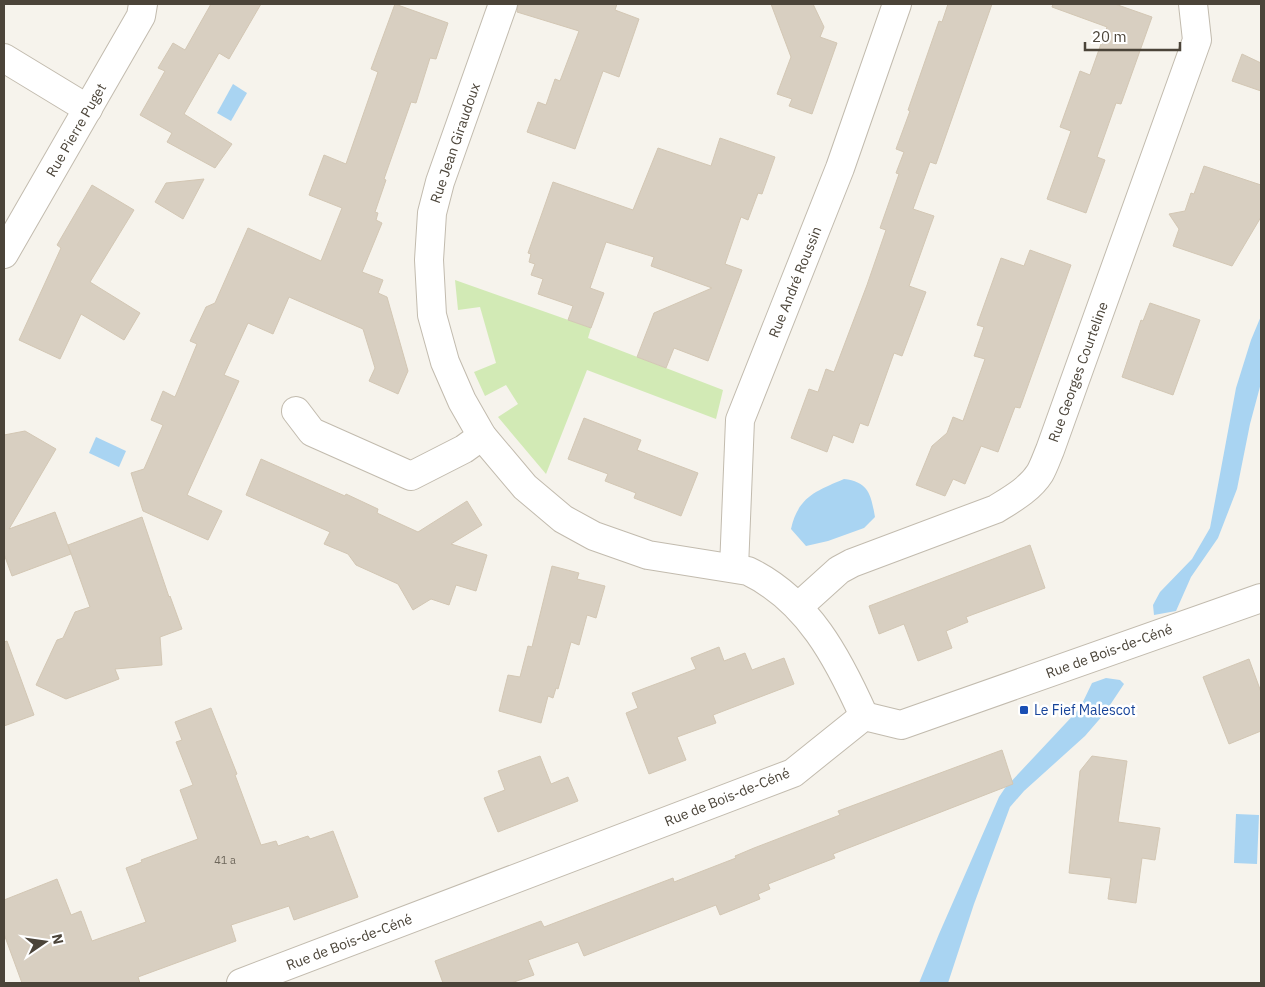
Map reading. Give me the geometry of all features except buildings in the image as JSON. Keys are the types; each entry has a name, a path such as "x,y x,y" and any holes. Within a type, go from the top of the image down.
{"street":[{"name":"Rue Pierre Puget","path":"4,254 141,16 143,4"},
{"name":"Rue Jean Giraudoux","path":"503,4 440,182 432,213 429,260 432,315 444,362 462,401 482,436 525,487 563,519 594,536 648,555 675,561 734,568 748,571 763,578 798,606 830,649 842,668 864,716"},
{"name":"Rue André Roussin","path":"734,568 740,420 840,168 896,4"},
{"name":"Rue Georges Courteline","path":"798,606 839,570 852,563 996,509 1016,497 1040,473 1050,450 1197,40 1193,4"},
{"path":"4,58 88,109"},
{"path":"296,411 312,432 411,476 464,449 482,436"},
{"name":"Rue de Bois-de-Céné","path":"241,983 792,773 864,716 901,725 1261,598"}],"green space":[{"path":"455,280 591,328 588,338 723,390 716,419 587,370 546,474 498,417 518,404 506,385 485,396 474,372 496,363 480,307 458,310"}],"water":[{"path":"233,84 247,93 231,121 217,113"},
{"path":"1261,316 1261,383 1250,424 1237,489 1218,538 1191,577 1176,611 1154,615 1153,605 1160,592 1192,559 1210,528 1236,388 1251,340"},
{"path":"96,437 126,451 119,467 89,453"},
{"path":"844,479 859,483 864,487 870,496 875,517 864,528 828,541 806,546 791,529 798,509 803,502 817,492"},
{"path":"1106,678 1120,680 1124,684 1104,714 1085,736 1024,791 1010,807 974,904 948,983 919,983 999,797 1005,788 1080,708 1092,683"},
{"path":"1236,814 1259,815 1257,864 1234,863"}],"place":[{"name":"Le Fief Malescot","path":"1024,710"}]}
